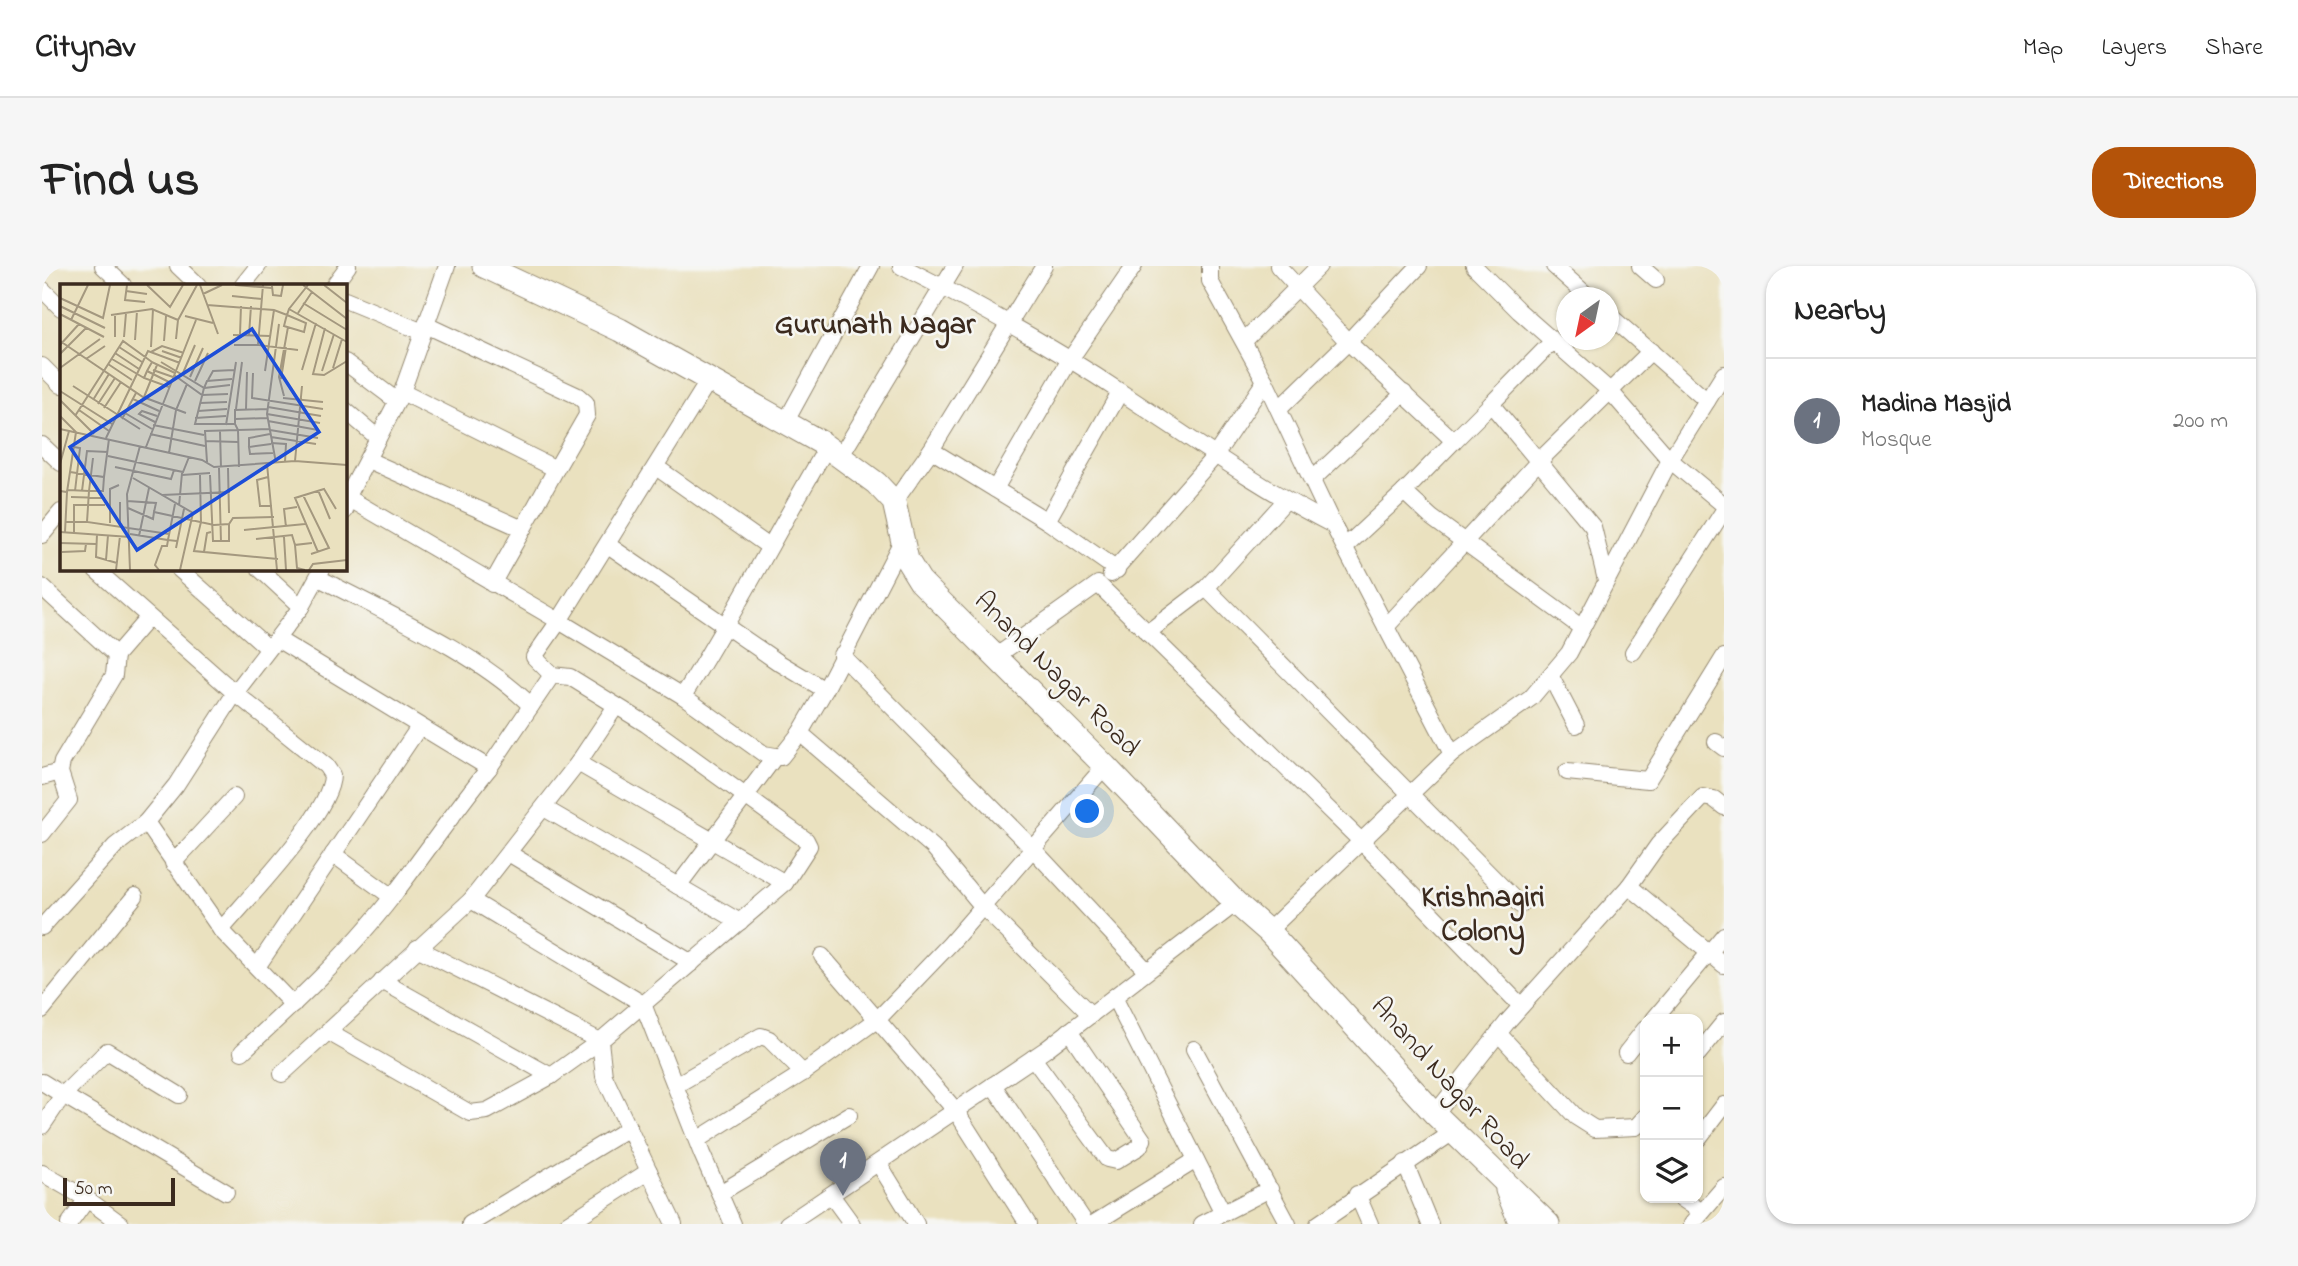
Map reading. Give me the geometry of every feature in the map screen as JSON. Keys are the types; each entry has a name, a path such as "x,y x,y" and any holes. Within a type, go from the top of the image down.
{"street":[{"path":"103,266 122,284"},
{"path":"178,266 197,284"},
{"path":"244,284 258,266"},
{"path":"335,284 348,266"},
{"path":"447,266 399,396 347,497 683,696 764,754 774,758 781,757 800,733 904,539"},
{"path":"484,266 516,274 785,422 876,483 894,502 931,450 1044,266"},
{"path":"785,422 871,266"},
{"path":"901,266 1069,361 1120,392 1214,457 1285,501 1333,525"},
{"path":"683,696 727,627 768,546 955,266"},
{"path":"995,489 1069,361 1134,266"},
{"path":"1210,266 1210,281 1265,381 1333,525 1452,754"},
{"path":"1278,266 1348,342 1454,441"},
{"path":"1244,341 1319,266"},
{"path":"1279,409 1348,342 1419,266"},
{"path":"1474,266 1610,391 1670,460 1724,507 1633,652"},
{"path":"1554,266 1578,287"},
{"path":"1640,266 1656,280"},
{"path":"42,289 60,307"},
{"path":"346,300 425,328 578,396 586,403 587,415 492,584"},
{"path":"1619,323 1707,401"},
{"path":"1345,547 1404,492 1553,341"},
{"path":"1386,627 1538,462 1651,351"},
{"path":"346,363 399,396 556,469"},
{"path":"42,366 60,384"},
{"path":"328,1032 470,1113 488,1111 551,1076 600,1041 785,883 809,846 806,840 744,795 616,706 570,677 552,675 534,657 608,545 709,380"},
{"path":"995,657 1118,570 1214,457 1265,381"},
{"path":"1268,932 1452,754 1531,698 1551,677 1569,653 1670,460 1722,382"},
{"path":"1047,521 1120,392"},
{"path":"1312,480 1404,393"},
{"path":"1490,404 1593,527 1606,580"},
{"path":"346,411 378,438"},
{"path":"42,444 60,462"},
{"path":"931,450 1047,521 1118,570"},
{"path":"368,460 523,529"},
{"path":"656,467 768,546"},
{"path":"1404,492 1466,543 1582,628"},
{"path":"1147,633 1206,589 1285,501"},
{"name":"Anand Nagar Road","path":"894,502 907,560 920,581 1105,766 1236,903 1268,932 1435,1114 1503,1180 1521,1224"},
{"path":"49,530 60,514"},
{"path":"608,545 825,690"},
{"path":"96,570 235,694 326,766 332,775 332,787 313,820 221,930"},
{"path":"180,570 273,644 489,768"},
{"path":"261,570 301,607"},
{"path":"42,927 115,846 146,822 197,755 235,694 301,607 321,573 436,639 516,690 531,706"},
{"path":"1098,584 1361,841 1521,1006"},
{"path":"42,587 116,655"},
{"path":"1206,589 1520,905"},
{"path":"42,834 69,800 60,772 62,762 114,675 116,655 148,618"},
{"path":"841,655 1034,850 1147,971"},
{"path":"1567,772 1648,780 1724,657"},
{"path":"242,1052 293,1005 392,897 436,832 489,768 552,675"},
{"path":"1551,677 1576,725"},
{"path":"282,1074 471,900 510,854 579,763 616,706"},
{"path":"257,967 419,727"},
{"path":"800,733 933,847 983,907 1091,1015"},
{"path":"678,886 774,758"},
{"path":"579,763 785,883"},
{"path":"697,1140 803,1073 878,1019 983,907 1105,766"},
{"path":"42,778 60,772"},
{"path":"173,863 234,797"},
{"path":"1435,1114 1498,1033 1629,886 1658,845 1703,797 1714,799 1724,807"},
{"path":"544,808 740,922"},
{"path":"146,822 221,930 293,1005"},
{"path":"333,854 392,897"},
{"path":"510,854 692,963"},
{"path":"1629,886 1724,965"},
{"path":"42,1010 135,896"},
{"path":"471,900 643,1004 733,1224"},
{"path":"794,1222 1033,1058 1236,903"},
{"path":"1658,1014 1724,935"},
{"path":"417,948 600,1041"},
{"path":"822,956 956,1111 1028,1224"},
{"path":"382,981 551,1076"},
{"path":"1114,996 1223,1213"},
{"path":"1703,1048 1724,1022"},
{"path":"1033,1058 1107,1159 1115,1161 1139,1147 1143,1140 1069,1031"},
{"path":"1498,1033 1576,1117 1595,1129 1636,1127 1640,1122"},
{"path":"1626,1053 1640,1035"},
{"path":"676,1086 761,1036 769,1039 803,1073"},
{"path":"600,1041 604,1076 674,1224"},
{"path":"1194,1048 1288,1224"},
{"path":"42,1126 64,1095 107,1051 179,1095"},
{"path":"42,1082 226,1192"},
{"path":"993,1085 1086,1224"},
{"path":"1703,1132 1724,1105"},
{"path":"720,1193 849,1115"},
{"path":"470,1224 629,1128"},
{"path":"1318,1224 1357,1194 1453,1132"},
{"path":"1093,1224 1196,1160"},
{"path":"1405,1163 1430,1224"},
{"path":"879,1164 916,1224"},
{"path":"567,1224 649,1171"},
{"path":"42,1173 88,1199 121,1224"},
{"path":"1503,1180 1548,1224"},
{"path":"1685,1203 1697,1218 1724,1186"},
{"path":"1202,1224 1270,1189"},
{"path":"1357,1194 1370,1224"},
{"path":"831,1195 852,1224"},
{"path":"69,1224 88,1199"}],"place":[{"name":"Madina Masjid","path":"843,1196"}],"district":[{"name":"Gurunath Nagar","path":"875,326"},
{"name":"Krishnagiri Colony","path":"1483,916"}]}
